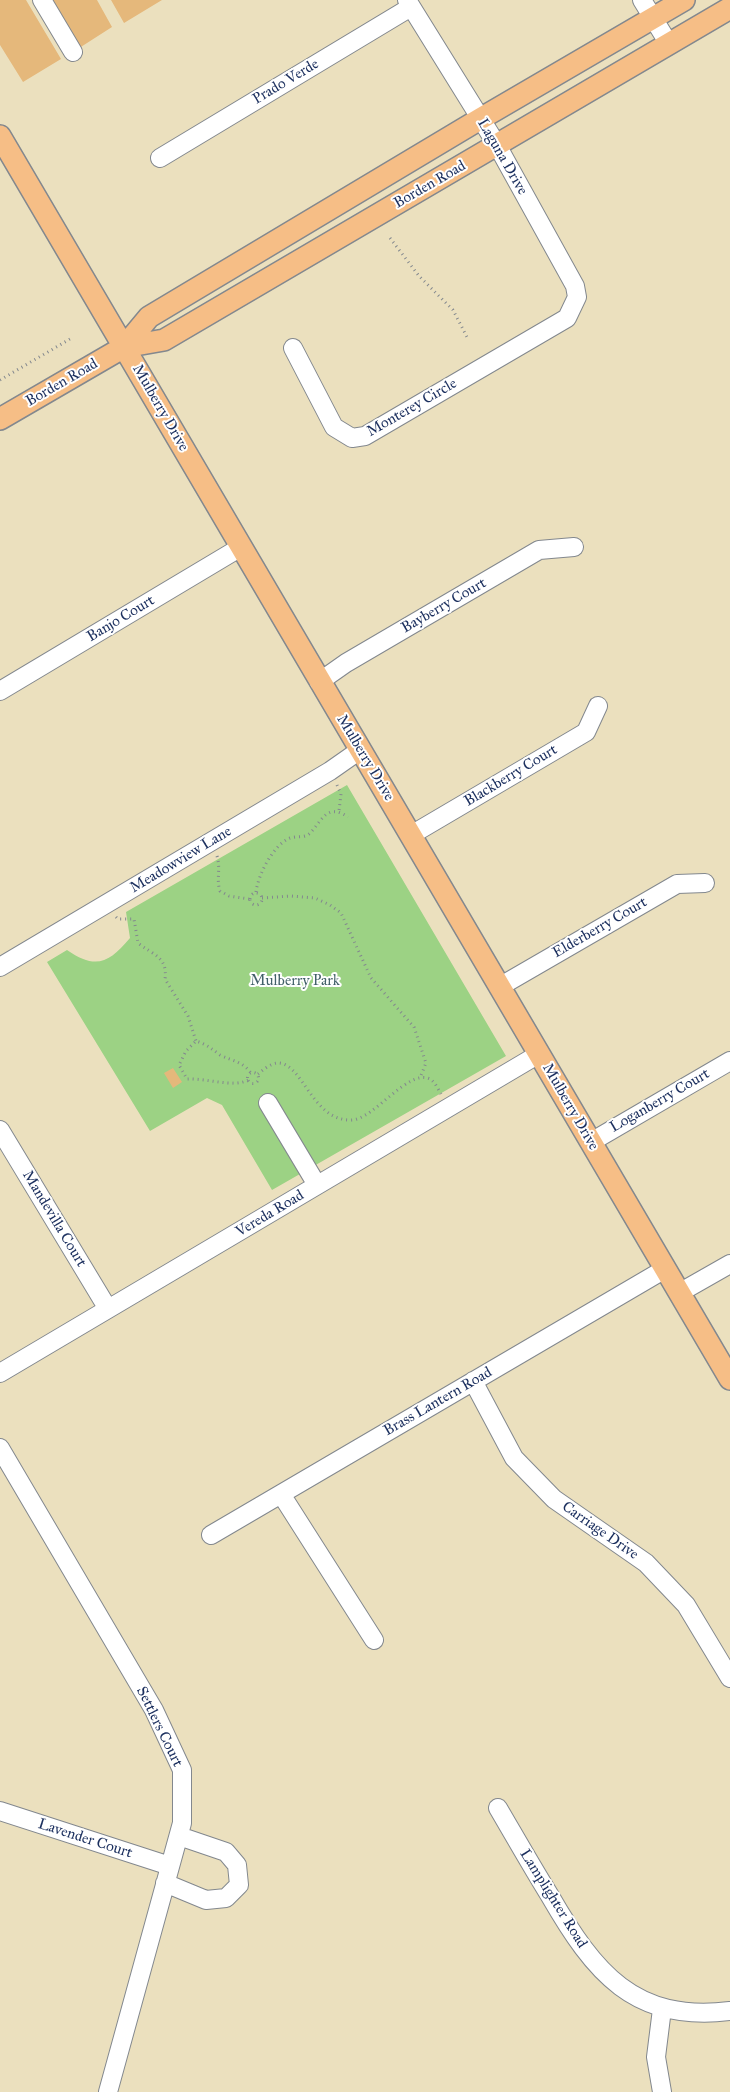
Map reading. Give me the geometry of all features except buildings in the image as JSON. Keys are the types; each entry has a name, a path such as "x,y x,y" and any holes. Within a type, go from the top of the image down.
{"main road":[{"name":"Borden Road","path":"0,419 124,347 149,317 480,119 684,0"},
{"name":"Borden Road","path":"124,347 164,340 730,8"},
{"name":"Mulberry Drive","path":"0,136 730,1379"}],"street":[{"path":"42,0 73,52"},
{"path":"642,0 669,44"},
{"name":"Laguna Drive","path":"409,3 496,146 575,286 577,297 567,318"},
{"name":"Prado Verde","path":"160,158 409,3"},
{"name":"Monterey Circle","path":"293,348 334,427 352,438 365,436 567,318"},
{"name":"Banjo Court","path":"0,691 241,546"},
{"name":"Bayberry Court","path":"319,682 346,663 539,550 574,547"},
{"name":"Blackberry Court","path":"411,835 586,732 598,706"},
{"name":"Meadowview Lane","path":"0,968 330,771 360,750"},
{"name":"Elderberry Court","path":"499,987 677,884 705,883"},
{"name":"Vereda Road","path":"0,1373 539,1054"},
{"name":"Loganberry Court","path":"591,1142 730,1061"},
{"path":"268,1103 318,1185"},
{"name":"Mandevilla Court","path":"0,1130 108,1309"},
{"path":"679,1293 730,1264"},
{"name":"Brass Lantern Road","path":"211,1535 665,1269"},
{"name":"Carriage Drive","path":"473,1382 514,1458 554,1499 646,1563 686,1605 730,1678"},
{"name":"Settlers Court","path":"0,1448 154,1710 182,1770 182,1823 108,2092"},
{"path":"281,1494 374,1640"},
{"name":"Lamplighter Road","path":"498,1808 575,1940 605,1975 625,1992 662,2009 705,2014 730,2011"},
{"name":"Lavender Court","path":"0,1812 170,1866"},
{"path":"166,1883 206,1900 226,1898 239,1885 237,1864 226,1852 179,1836"},
{"path":"662,2009 656,2057 662,2092"}],"path":[{"path":"390,238 419,276 453,310 467,337"},
{"path":"0,380 70,339"},
{"path":"330,771 341,794 339,811"},
{"path":"339,811 348,817"},
{"path":"256,892 257,885 271,857 281,843 292,837 309,834 324,816 339,811"},
{"path":"209,843 217,857 220,869 218,883 220,891 229,896 249,899 251,903 256,905 260,903 262,898"},
{"path":"196,1041 205,1043 222,1055 240,1062 251,1072 258,1074 272,1065 278,1063 284,1065 298,1076 329,1115 345,1120 358,1120 390,1095 420,1078 426,1063 414,1027 371,978 341,913 315,898 291,896 262,898 256,892"},
{"path":"249,899 252,893 256,892"},
{"path":"105,905 118,919 134,919 138,943 162,960 167,968 165,979 188,1016 196,1041"},
{"path":"196,1041 186,1051 179,1065 187,1078 203,1078 232,1084 248,1080 251,1083 259,1079 258,1074"},
{"path":"248,1080 248,1075 251,1072"},
{"path":"420,1078 434,1082 449,1107"}],"green space":[{"name":"Mulberry Park","path":"347,785 506,1056 272,1190 222,1105 207,1098 150,1131 47,962 67,950 94,962 108,958 130,938 126,912"}]}
